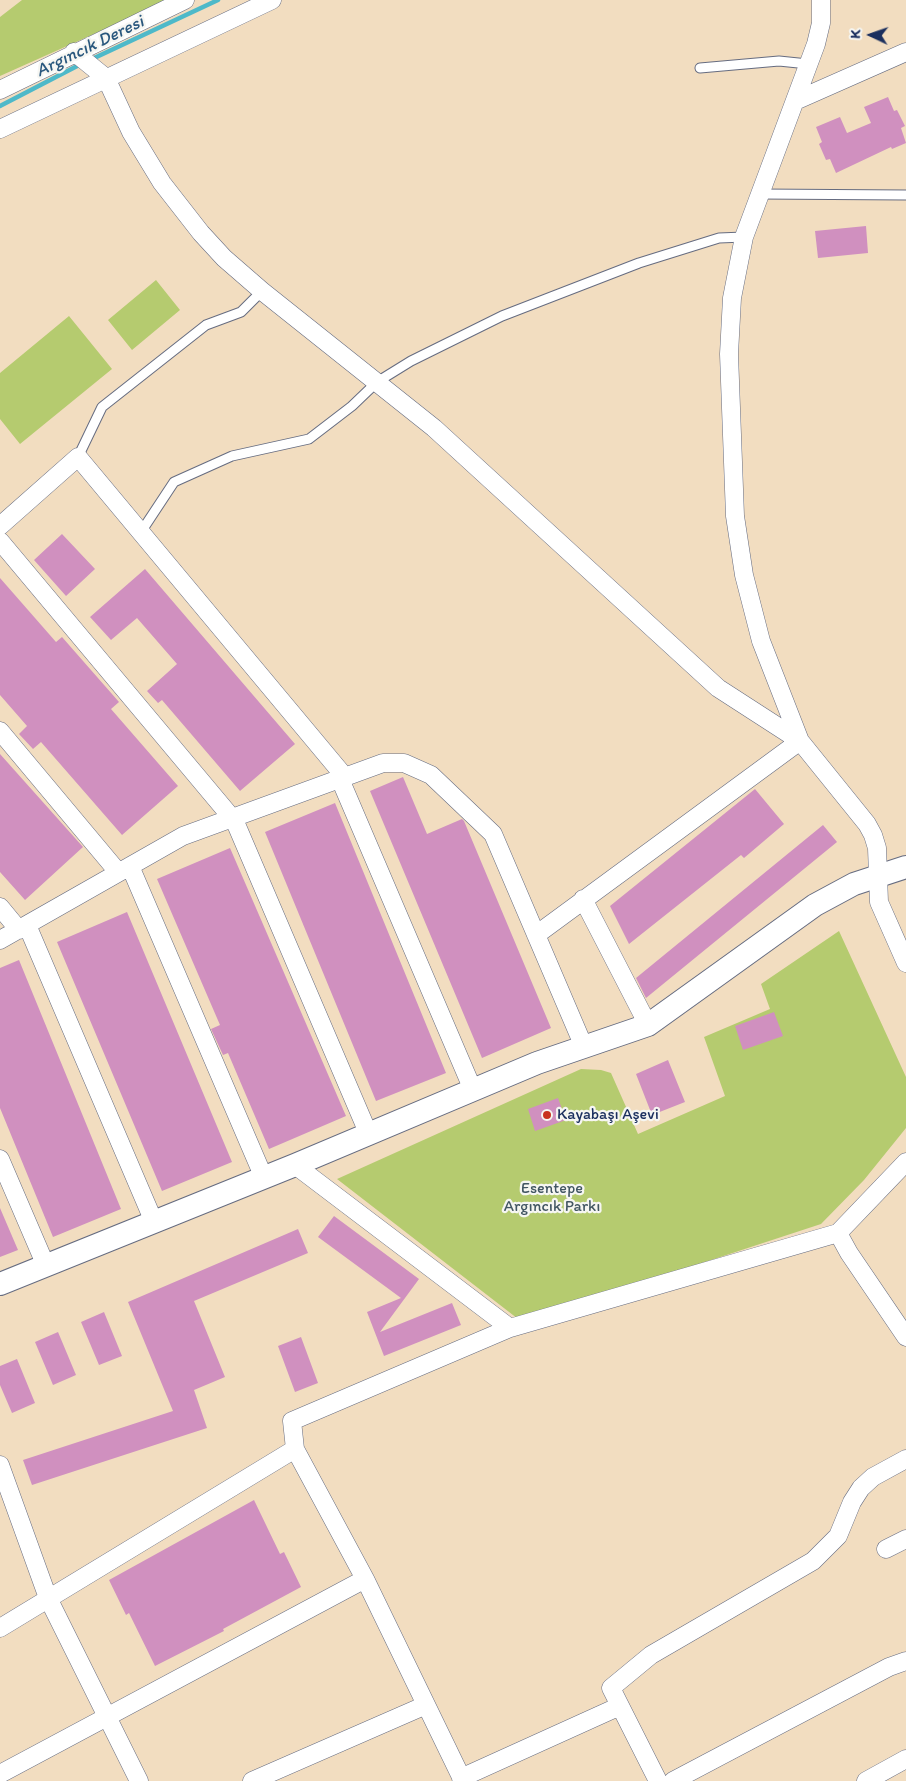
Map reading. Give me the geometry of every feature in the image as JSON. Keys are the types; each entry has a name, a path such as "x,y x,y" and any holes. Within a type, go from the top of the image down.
{"street":[{"path":"0,90 74,52 185,0"},
{"path":"0,129 272,0"},
{"path":"821,0 820,23 808,64 744,237 732,298 729,346 735,516 744,575 761,641 800,741 867,824 877,848 879,902 906,963"},
{"path":"74,52 106,78 131,132 174,199 224,258 262,291 434,428 718,688 800,741"},
{"path":"795,101 906,52"},
{"path":"0,526 78,457 343,778 473,1090"},
{"path":"0,541 232,818 369,1134"},
{"path":"0,731 124,869 264,1178"},
{"path":"536,935 800,741"},
{"path":"0,940 183,836 383,763 394,762 414,766 431,775 493,834 584,1047"},
{"path":"0,1284 264,1178 537,1063 648,1025 814,905 854,884 906,867"},
{"path":"583,899 648,1025"},
{"path":"0,907 23,927 154,1222"},
{"path":"0,1159 46,1266"},
{"path":"620,1706 462,1780 365,1580 295,1449 292,1421 510,1328 838,1232 906,1162"},
{"path":"295,1165 510,1328"},
{"path":"838,1232 849,1253 906,1336"},
{"path":"0,1628 295,1449"},
{"path":"658,1781 611,1688 651,1655 813,1561 838,1536 852,1502 861,1488 873,1477 906,1459"},
{"path":"0,1464 48,1598 139,1781"},
{"path":"886,1550 906,1539"},
{"path":"0,1774 365,1580"},
{"path":"673,1781 889,1667 906,1661"},
{"path":"252,1781 426,1705"},
{"path":"866,1781 906,1759"}],"lane":[{"path":"700,68 779,61 808,64"},
{"path":"759,194 906,195"},
{"path":"140,532 174,482 232,456 309,439 352,406 377,382 411,361 502,316 588,282 719,238 744,237"},
{"path":"78,457 102,407 206,326 241,312 262,291"}],"green space":[{"path":"22,0 170,0 0,76 0,17"},
{"path":"156,280 180,310 132,350 108,320"},
{"path":"69,316 112,369 20,444 0,419 0,373"},
{"name":"Esentepe Argıncık Parkı","path":"839,931 906,1077 906,1128 864,1180 821,1224 522,1322 337,1179 581,1069 601,1070 611,1073 638,1134 725,1096 704,1037 770,1009 761,984"}],"building":[{"path":"888,97 894,111 897,110 905,126 901,128 906,143 892,149 891,147 836,173 830,159 826,160 819,144 822,142 816,127 840,117 847,133 871,123 864,107"},
{"path":"866,226 868,253 818,258 815,231"},
{"path":"62,534 95,569 66,596 34,560"},
{"path":"145,569 295,744 240,791 162,700 158,703 147,691 177,664 137,618 111,640 90,617"},
{"path":"0,578 56,642 62,637 119,702 111,709 178,786 122,835 41,742 33,749 19,734 27,726 0,695"},
{"path":"0,754 83,847 25,900 0,872"},
{"path":"403,777 427,834 462,819 464,821 551,1028 482,1058 370,791"},
{"path":"755,789 784,824 744,858 741,855 629,944 610,906"},
{"path":"335,803 446,1073 376,1101 265,832"},
{"path":"823,825 837,842 646,998 636,978"},
{"path":"230,848 346,1116 269,1149 228,1053 223,1055 211,1029 220,1025 157,879"},
{"path":"127,912 232,1162 162,1191 57,942"},
{"path":"19,960 121,1209 53,1237 0,1108 0,968"},
{"path":"774,1012 783,1036 743,1050 735,1026"},
{"path":"668,1060 685,1102 652,1115 636,1074"},
{"name":"Kayabaşı Aşevi","path":"558,1098 566,1120 535,1131 528,1109"},
{"path":"0,1208 18,1250 0,1257"},
{"path":"334,1216 419,1279 380,1332 452,1303 461,1325 384,1356 367,1312 401,1298 318,1237"},
{"path":"298,1229 308,1253 194,1301 225,1377 194,1390 207,1428 32,1485 23,1460 173,1411 128,1302"},
{"path":"104,1312 122,1356 99,1365 81,1322"},
{"path":"58,1332 76,1375 53,1385 35,1342"},
{"path":"301,1337 318,1383 295,1392 278,1346"},
{"path":"17,1359 35,1403 12,1413 0,1385 0,1366"},
{"path":"254,1500 280,1554 284,1552 301,1587 223,1629 224,1631 155,1666 129,1613 126,1615 109,1580"}],"waterway":[{"name":"Argıncık Deresi","path":"90,60 218,0"},
{"name":"Argıncık Deresi","path":"0,106 81,64"}],"place":[{"name":"Kayabaşı Aşevi","path":"547,1115"}]}
